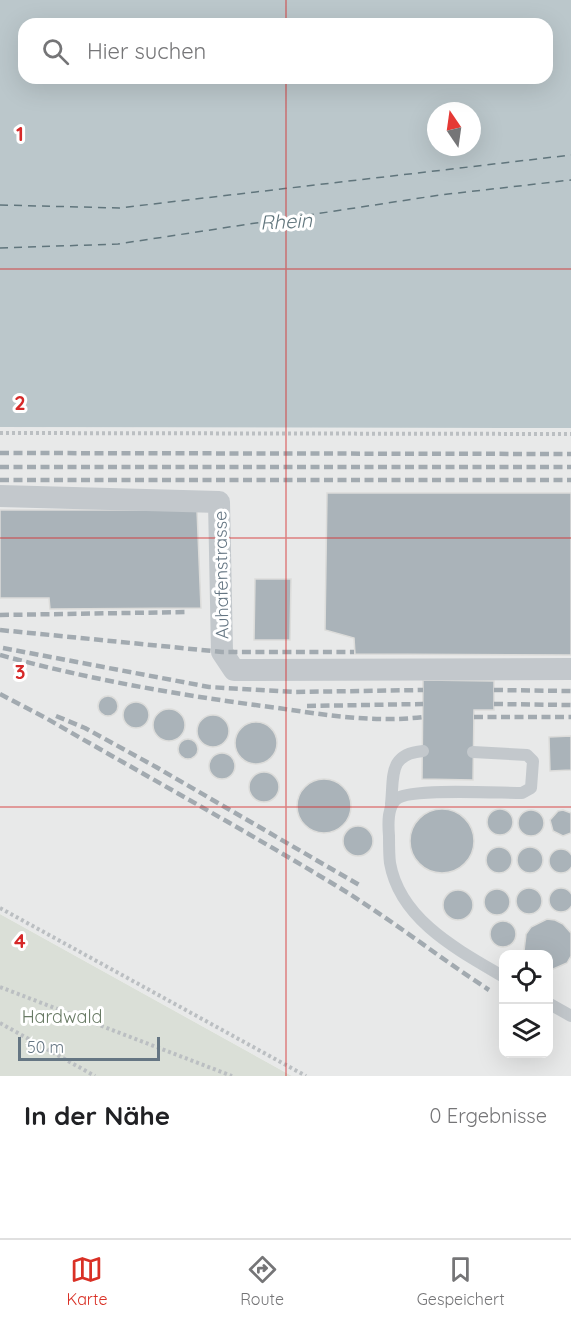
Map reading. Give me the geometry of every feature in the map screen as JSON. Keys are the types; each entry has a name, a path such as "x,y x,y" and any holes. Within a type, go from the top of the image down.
{"street":[{"name":"Auhafenstrasse","path":"0,496 219,502 222,652 234,670 571,669"}],"lane":[{"path":"423,751 404,755 395,765 389,829 390,864 399,888 412,910 433,931 499,974"},
{"path":"391,804 398,798 415,792 522,793 531,788 533,761 527,755 473,752"},
{"path":"551,1004 571,1016"}],"path":[{"path":"0,433 571,434"},
{"path":"0,908 306,1076"},
{"path":"0,987 232,1076"},
{"path":"0,1023 94,1076"}],"shaded area":[{"path":"0,427 571,428 571,1076 292,1076 0,914"}],"green space":[{"name":"Hardwald","path":"0,914 292,1076 0,1076"}],"water":[{"name":"Rhein","path":"0,0 571,0 571,428 0,427"}],"building":[{"path":"327,493 571,493 571,655 355,654 354,638 325,630"},
{"path":"0,510 197,510 201,608 50,609 49,598 0,598"},
{"path":"255,579 291,579 290,640 254,640"},
{"path":"423,680 494,681 494,710 474,710 473,780 422,779"},
{"path":"108,696 115,699 118,706 115,713 108,716 101,713 98,706 101,699"},
{"path":"136,702 145,706 149,715 145,724 136,728 127,724 123,715 127,706"},
{"path":"169,709 180,714 185,725 180,736 169,741 158,736 153,725 158,714"},
{"path":"213,715 224,720 229,731 224,742 213,747 202,742 197,731 202,720"},
{"path":"256,722 264,723 271,728 276,735 276,751 271,758 264,763 256,764 248,763 241,758 236,751 235,743 236,735 241,728 248,723"},
{"path":"571,736 571,770 550,771 549,737"},
{"path":"188,739 195,742 198,749 195,756 188,759 181,756 178,749 181,742"},
{"path":"222,753 231,757 235,766 231,775 222,779 213,775 209,766 213,757"},
{"path":"264,772 275,776 279,787 275,798 264,802 253,798 249,787 253,776"},
{"path":"319,779 329,779 343,787 349,796 351,806 349,816 343,825 329,833 319,833 302,821 297,811 297,801 309,784"},
{"path":"442,809 465,818 474,841 465,864 442,873 419,864 410,841 419,818"},
{"path":"500,809 509,813 513,822 509,831 500,835 491,831 487,822 491,813"},
{"path":"531,810 540,814 544,823 540,832 531,836 522,832 518,823 522,814"},
{"path":"558,811 571,813 571,833 563,836 553,831 550,820"},
{"path":"358,826 369,830 373,841 369,852 358,856 347,852 343,841 347,830"},
{"path":"499,847 508,851 512,860 508,869 499,873 490,869 486,860 490,851"},
{"path":"530,847 539,851 543,860 539,869 530,873 521,869 517,860 521,851"},
{"path":"556,850 566,850 572,856 572,866 566,872 556,872 550,866 550,856"},
{"path":"529,888 538,892 542,901 538,910 529,914 520,910 516,901 520,892"},
{"path":"497,889 506,893 510,902 506,911 497,915 488,911 484,902 488,893"},
{"path":"556,889 566,889 572,895 572,905 566,911 556,911 550,905 550,895"},
{"path":"458,890 469,894 473,905 469,916 458,920 447,916 443,905 447,894"},
{"path":"547,919 563,924 571,933 571,956 567,963 553,969 553,950 524,950 526,934 531,927"},
{"path":"503,921 512,925 516,934 512,943 503,947 494,943 490,934 494,925"}],"ferry route":[{"path":"0,205 119,208 571,155"},
{"path":"0,248 118,244 440,195 571,180"}],"railway":[{"path":"0,453 571,454"},
{"path":"0,467 571,467"},
{"path":"0,480 571,480"},
{"path":"0,615 189,612"},
{"path":"0,630 222,652 354,652"},
{"path":"3,648 209,687 294,692 423,690"},
{"path":"0,655 103,680 208,698 350,717 387,719 423,717"},
{"path":"494,690 571,691"},
{"path":"0,694 44,717 335,885 489,990"},
{"path":"307,706 423,704"},
{"path":"494,704 571,705"},
{"path":"56,716 85,728 156,767 361,886"},
{"path":"474,717 571,717"}]}
